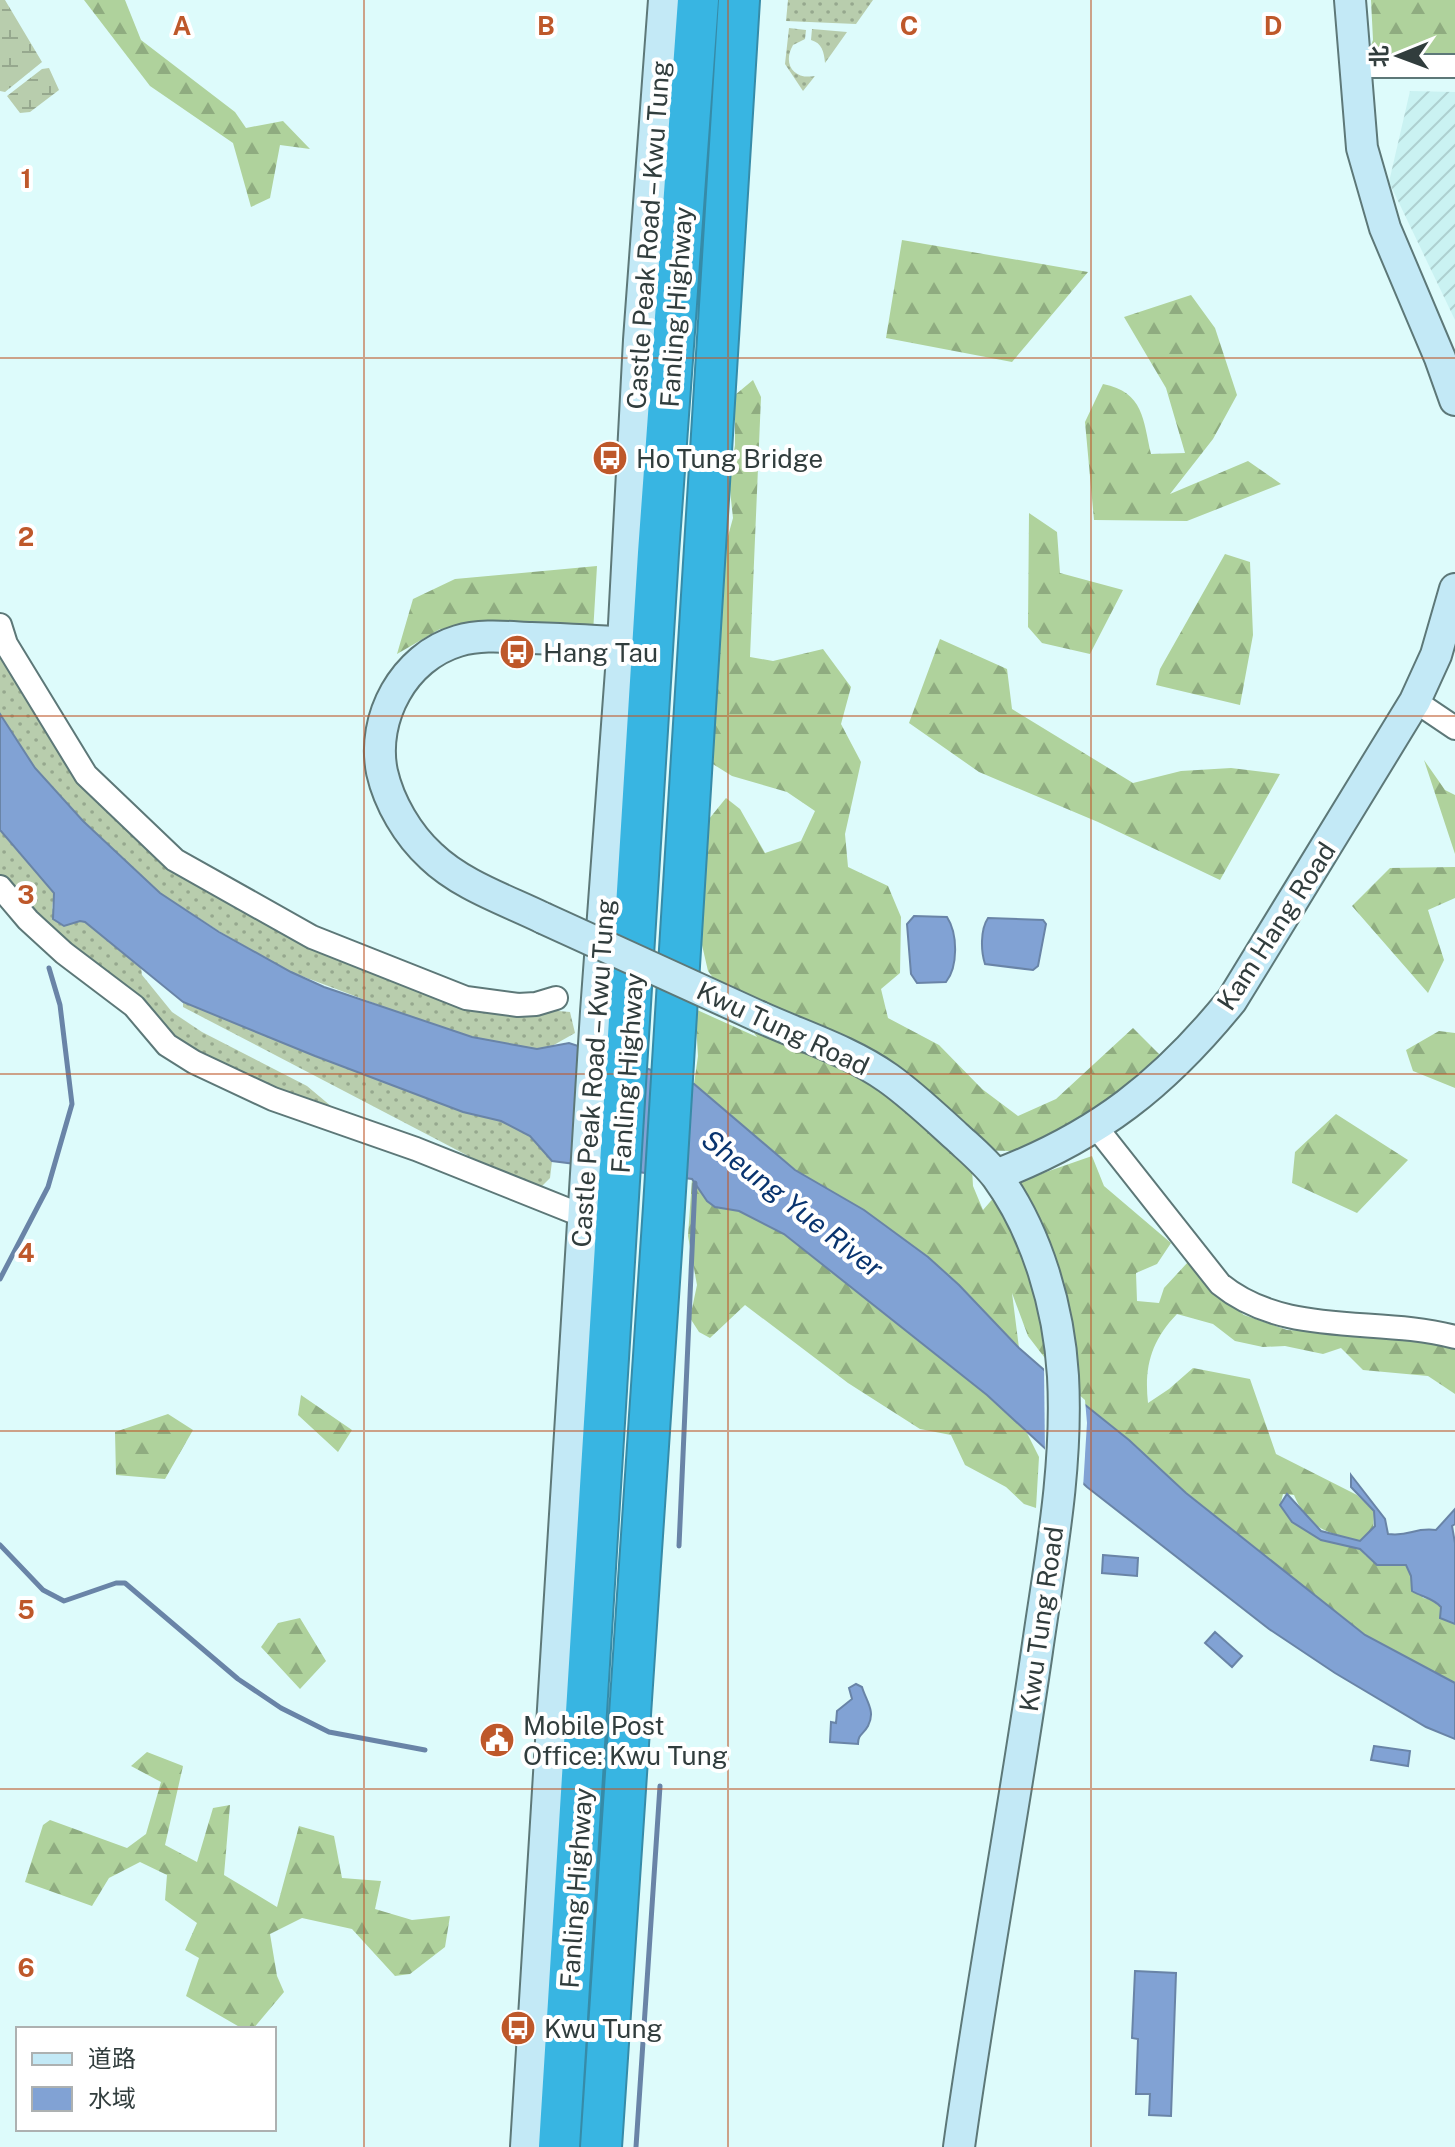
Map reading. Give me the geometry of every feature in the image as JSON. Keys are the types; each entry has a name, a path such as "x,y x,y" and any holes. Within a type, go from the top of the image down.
{"highway":[{"name":"Fanling Highway","path":"559,2147 613,1012 658,553 698,0"},
{"name":"Fanling Highway","path":"601,2147 664,1207 739,0"}],"street":[{"name":"Castle Peak Road – Kwu Tung","path":"526,2147 602,1203 585,1175 613,1012 623,643 639,340 664,0"},
{"path":"1350,0 1362,148 1385,228 1455,400"},
{"path":"1354,66 1455,66"},
{"name":"Kam Hang Road","path":"996,1175 1055,1150 1096,1127 1162,1078 1199,1041 1232,1000 1415,701 1436,655 1455,589"},
{"path":"0,625 6,644 86,775 175,860 312,937 466,998 518,1005 556,998"},
{"name":"Kwu Tung Road","path":"623,643 487,637 458,641 434,651 408,672 385,712 382,771 391,797 412,835 450,873 858,1060 887,1077 930,1112 996,1175 1023,1218 1044,1276 1058,1333 1063,1408 1058,1501 1025,1734 990,1933 959,2147"},
{"path":"1415,701 1455,728"},
{"path":"0,887 55,945 134,1006 167,1045 194,1062 273,1099 416,1149 571,1211 602,1203"},
{"path":"1096,1127 1220,1284 1236,1297 1276,1314 1306,1320 1396,1326 1455,1337"}],"shaded area":[{"path":"1410,91 1455,92 1455,320 1389,182"}],"green space":[{"path":"0,0 5,0 42,62 5,92 0,91"},
{"path":"84,0 125,0 141,40 235,112 246,128 283,121 310,149 280,145 270,198 251,207 233,143 150,86"},
{"path":"788,0 873,0 856,24 786,21"},
{"path":"1371,0 1455,0 1455,60 1366,59 1373,40"},
{"path":"789,28 806,30 805,39 793,45 789,58 796,73 815,76 803,91 785,64"},
{"path":"812,29 847,32 825,63 822,48 811,40"},
{"path":"49,68 59,90 30,112 20,113 7,96 42,69"},
{"path":"902,240 1088,272 1012,362 886,338"},
{"path":"1191,295 1215,328 1237,395 1213,439 1170,494 1248,461 1281,484 1187,521 1094,520 1085,422 1103,384 1117,388 1134,401 1143,419 1151,454 1185,453 1166,388 1124,317"},
{"path":"753,380 761,397 750,657 773,661 823,649 851,687 841,724 861,762 845,834 848,867 888,886 901,917 900,973 881,989 888,1018 939,1045 982,1089 1018,1116 1056,1099 1133,1028 1167,1062 1049,1144 1011,1151 971,1150 973,1186 983,1210 1003,1187 1092,1156 1104,1186 1171,1243 1157,1264 1136,1273 1137,1301 1159,1303 1164,1288 1188,1262 1208,1287 1244,1315 1287,1330 1455,1344 1455,1394 1428,1376 1363,1370 1341,1348 1323,1354 1285,1346 1263,1347 1235,1341 1213,1324 1177,1314 1161,1334 1151,1355 1147,1390 1148,1403 1193,1368 1250,1379 1276,1454 1357,1495 1374,1511 1373,1533 1359,1541 1328,1532 1312,1523 1294,1495 1283,1494 1280,1506 1321,1540 1360,1549 1366,1556 1406,1561 1423,1598 1435,1600 1455,1623 1455,1683 1365,1635 1186,1493 1129,1440 1074,1396 1028,1336 1012,1293 1019,1348 928,1257 864,1210 795,1170 694,1084 698,1056 695,1009 757,1037 708,971 699,932 709,819 726,798 740,809 765,853 801,841 815,811 787,792 732,776 708,761 712,626 723,599 717,576 733,518 729,481 735,445 735,395"},
{"path":"1029,513 1057,532 1060,573 1123,590 1090,654 1042,643 1028,627"},
{"path":"1225,554 1250,562 1253,635 1240,705 1156,685 1160,669"},
{"path":"597,566 593,633 491,624 440,629 397,654 413,599 455,579"},
{"path":"940,639 1007,669 1012,709 1133,783 1181,771 1231,768 1280,774 1220,880 1098,822 979,772 909,723"},
{"path":"0,651 79,778 181,874 463,1003 570,1012 575,1033 552,1046 537,1049 472,1037 400,1013 291,972 160,893 83,821 35,768 0,714"},
{"path":"1424,760 1445,790 1455,795 1455,854"},
{"path":"0,830 54,893 52,908 64,926 85,922 141,967 142,975 172,1012 202,1032 307,1086 344,1117 223,1067 174,1040 70,946 0,875"},
{"path":"1455,867 1455,898 1428,910 1444,960 1428,993 1352,906 1390,868"},
{"path":"183,1002 463,1112 501,1121 530,1136 552,1161 550,1178 540,1188 499,1172 183,1007"},
{"path":"1439,1031 1455,1033 1455,1088 1413,1071 1406,1050"},
{"path":"1336,1114 1408,1160 1357,1213 1292,1183 1295,1152"},
{"path":"692,1179 715,1207 739,1211 784,1234 988,1395 1027,1433 1039,1457 1036,1508 1024,1504 1006,1487 965,1465 951,1435 920,1429 848,1383 745,1305 710,1338 699,1332 690,1318 697,1285 688,1236"},
{"path":"301,1395 352,1430 338,1452 298,1415"},
{"path":"168,1414 193,1430 165,1479 116,1475 115,1432"},
{"path":"300,1618 326,1661 300,1689 261,1647 278,1623"},
{"path":"147,1752 183,1766 165,1845 197,1862 213,1808 230,1805 224,1875 277,1907 299,1826 334,1836 342,1878 381,1881 375,1909 412,1920 450,1916 445,1947 410,1974 395,1976 352,1929 302,1918 270,1934 277,1976 284,1992 255,2027 240,2027 186,1996 199,1958 185,1950 197,1923 165,1900 167,1875 140,1862 109,1878 92,1906 25,1882 43,1825 50,1820 127,1848 146,1834 161,1782 131,1766"}],"water":[{"name":"Sheung Yue River","path":"0,714 35,768 83,821 160,893 219,932 291,972 324,987 472,1037 537,1049 569,1043 694,1084 795,1170 864,1210 928,1257 1019,1348 1129,1440 1186,1493 1365,1635 1455,1683 1455,1739 1426,1727 1269,1629 1087,1487 987,1395 784,1234 739,1211 715,1207 692,1179 552,1161 530,1136 501,1121 463,1112 183,1002 85,922 64,926 53,919 54,893 0,830"},
{"path":"914,916 947,917 951,924 955,941 954,959 946,982 917,983 911,974 907,924"},
{"path":"988,918 1043,920 1046,924 1038,966 1033,970 985,964 982,941"},
{"path":"1351,1475 1385,1519 1388,1534 1436,1530 1455,1509 1455,1524 1452,1526 1455,1543 1455,1624 1440,1618 1441,1607 1438,1604 1412,1591 1406,1565 1377,1565 1360,1549 1321,1540 1292,1522 1280,1505 1287,1494 1321,1531 1360,1541 1375,1526 1374,1511 1351,1487"},
{"path":"1103,1555 1138,1558 1137,1576 1102,1573"},
{"path":"1215,1632 1242,1656 1232,1667 1205,1643"},
{"path":"856,1684 862,1687 870,1706 868,1726 858,1744 830,1742 831,1722 836,1723 837,1711 852,1699 849,1688"},
{"path":"1374,1746 1410,1751 1408,1766 1371,1760"},
{"path":"1135,1971 1176,1973 1171,2116 1149,2115 1150,2094 1136,2094 1138,2039 1132,2038"}],"pier":[{"path":"1044,1365 1085,1400 1087,1423 1083,1488 1045,1455"}],"waterway":[{"path":"0,1279 48,1187 72,1104 60,1005 49,968"},
{"path":"679,1546 695,1183"},
{"path":"0,1545 43,1590 64,1601 116,1583 125,1583 238,1679 281,1708 329,1732 425,1750"},
{"path":"636,2147 660,1786"}],"place":[{"name":"Ho Tung Bridge","path":"610,458"},
{"name":"Hang Tau","path":"517,652"},
{"name":"Mobile Post Office: Kwu Tung","path":"497,1740"},
{"name":"Kwu Tung","path":"518,2028"}]}
